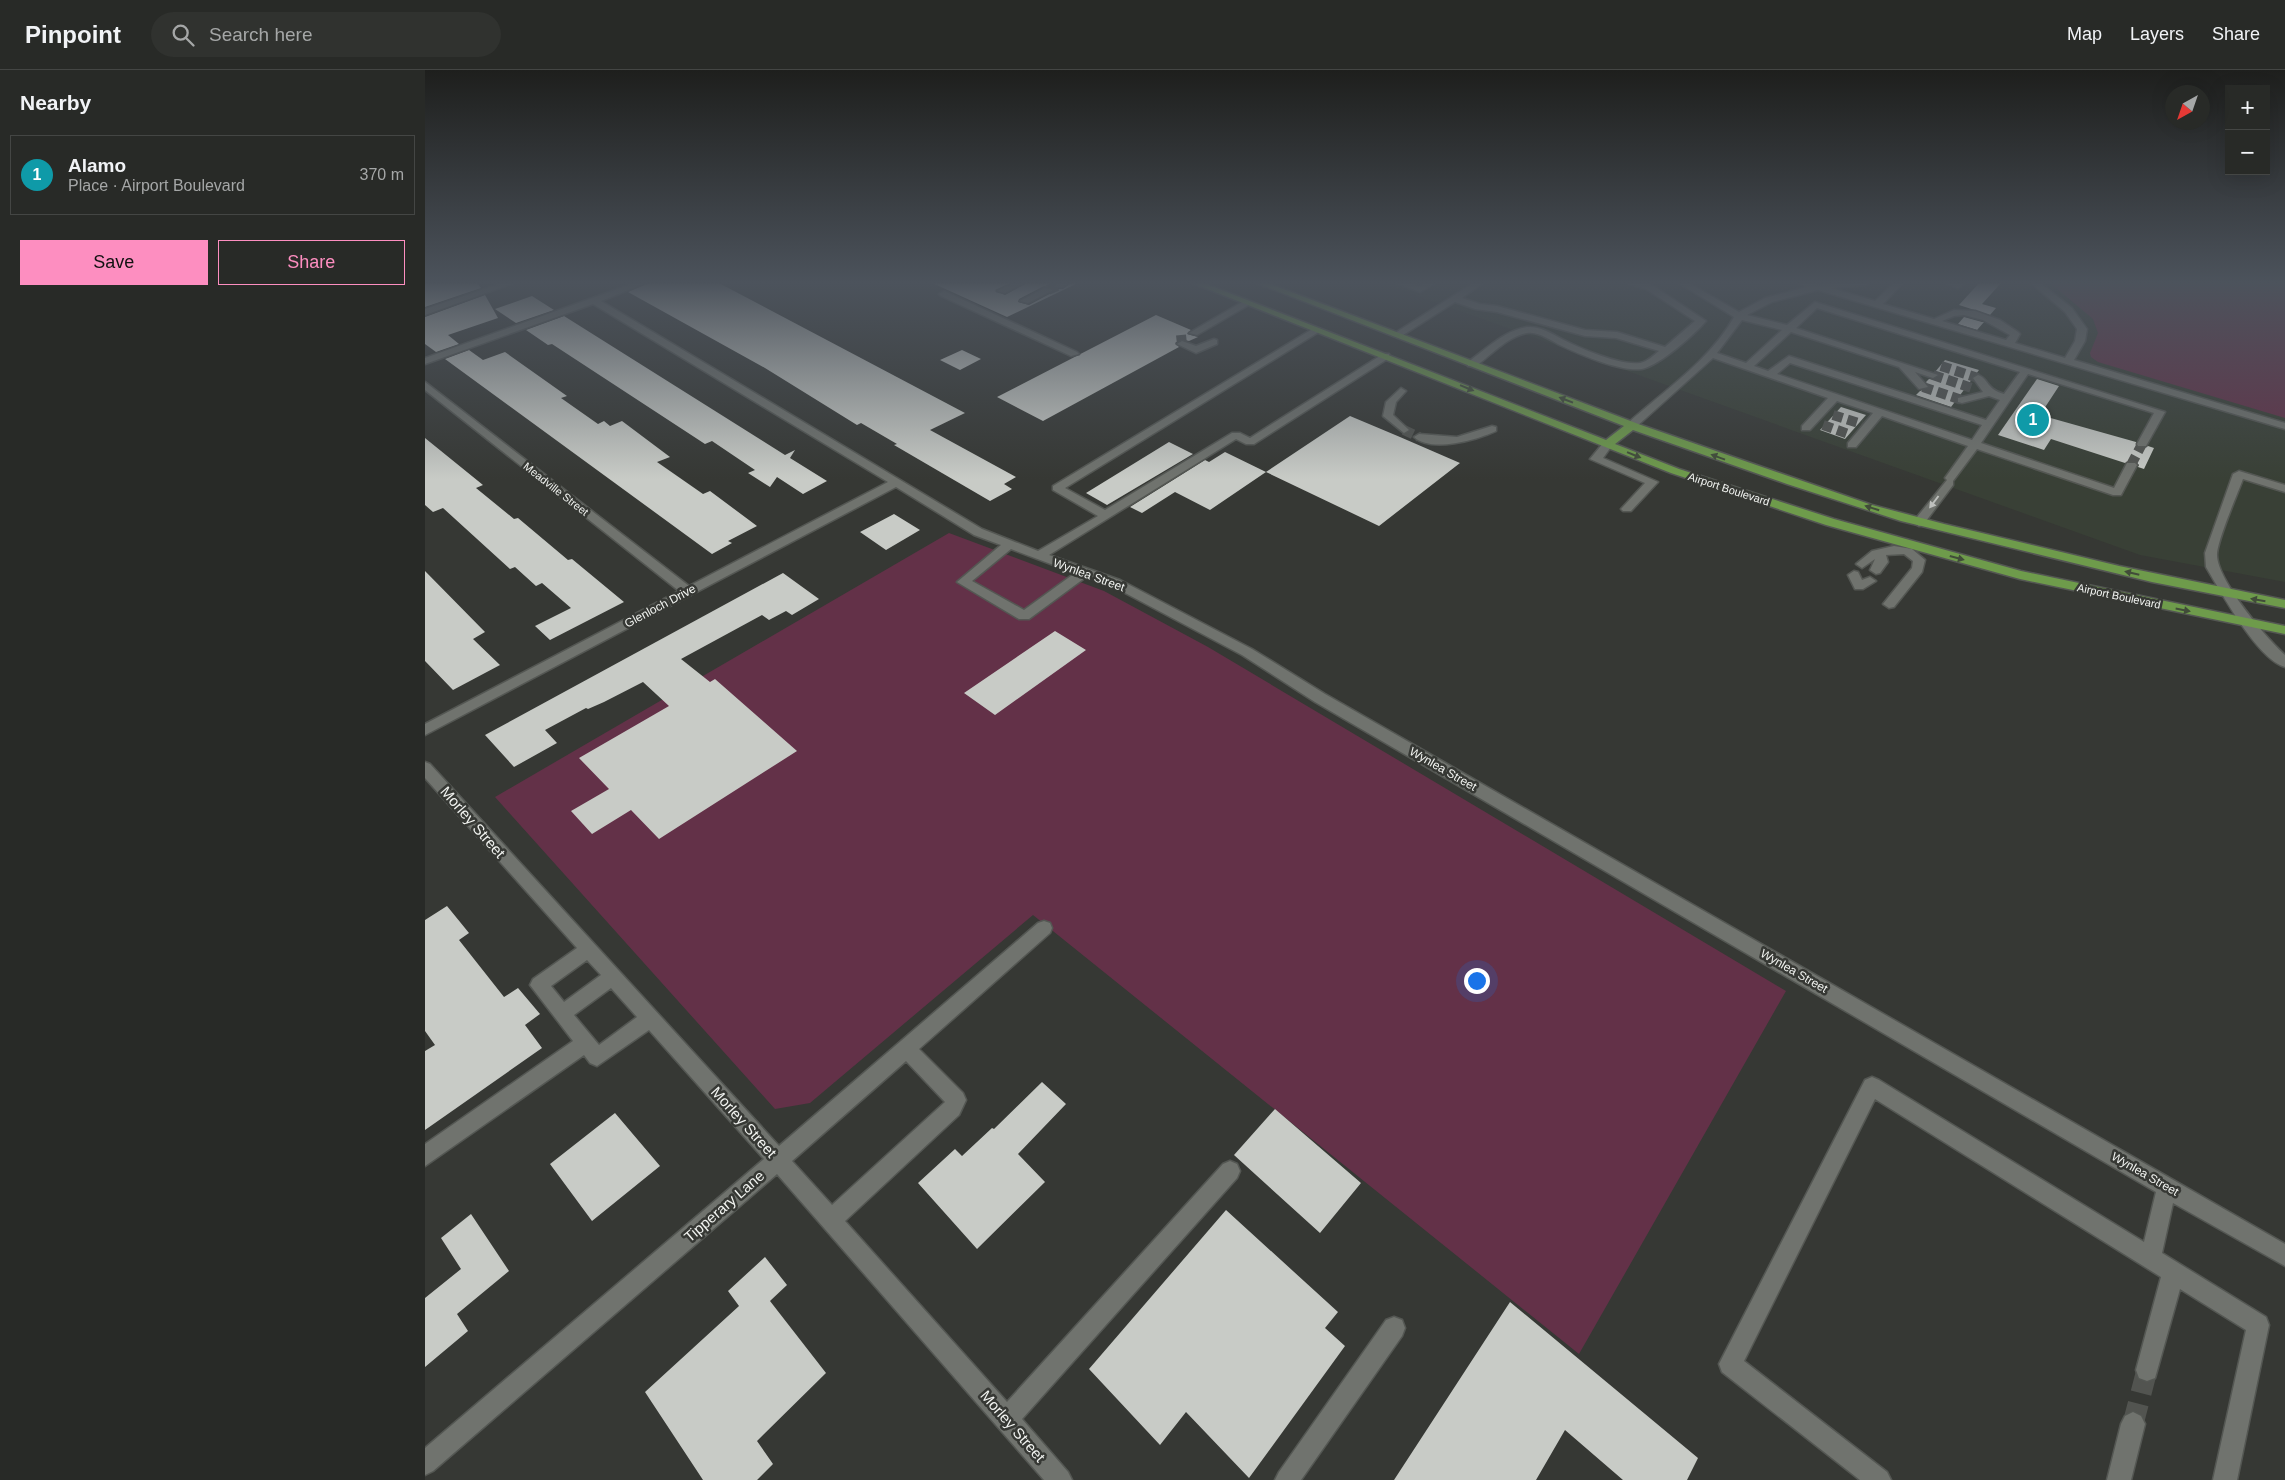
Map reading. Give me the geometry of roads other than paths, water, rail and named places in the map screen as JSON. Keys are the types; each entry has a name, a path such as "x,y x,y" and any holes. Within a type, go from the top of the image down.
{"main road":[{"name":"Airport Boulevard","path":"1364,348 1684,474 1909,548 2020,575 2285,630"},
{"name":"Airport Boulevard","path":"1430,348 1753,470 1919,522 2231,595 2285,604"},
{"path":"1608,444 1632,425"},
{"path":"1909,548 1919,522"}],"street":[{"path":"425,361 461,348"},
{"name":"Wynlea Street","path":"672,348 978,532 1009,546 1116,583 1247,652 1320,698 2285,1256"},
{"path":"1060,348 1074,354"},
{"path":"1105,515 1057,488 1288,348"},
{"path":"1472,364 1496,348"},
{"path":"1576,348 1630,366 1645,365 1668,348"},
{"path":"1658,348 1665,350"},
{"path":"1632,425 1716,348"},
{"path":"1747,367 1769,348"},
{"path":"1848,348 1933,375"},
{"path":"1951,348 2160,412 2143,444"},
{"path":"2022,348 2285,426"},
{"path":"2069,361 2076,348"},
{"path":"1710,354 2117,493 2131,465"},
{"path":"1039,556 1093,525 1105,515 1236,435 1250,442 1386,356"},
{"path":"1769,374 1789,359 1989,424"},
{"path":"1902,365 1941,366"},
{"path":"1902,365 1923,387"},
{"path":"1919,522 2025,371"},
{"path":"1978,378 1989,393"},
{"name":"Meadville Street","path":"425,385 688,592"},
{"path":"1972,388 2006,398"},
{"path":"1401,391 1391,400 1387,407 1388,416 1404,430"},
{"path":"1962,400 1989,393"},
{"path":"1823,425 1809,425 1835,397"},
{"path":"1822,411 1833,415"},
{"path":"1854,439 1879,412"},
{"path":"1419,437 1453,441 1474,438 1492,428"},
{"path":"1608,444 1596,459 1653,482 1627,509"},
{"path":"2285,488 2239,474 2211,553 2212,567 2248,623 2265,644 2285,662"},
{"name":"Glenloch Drive","path":"425,730 895,483"},
{"path":"1009,546 963,582 1024,616 1069,586 1084,572"},
{"path":"1879,553 1882,562 1873,576 1859,586 1858,570 1868,557 1879,553 1909,548 1919,560 1918,569 1889,604"},
{"name":"Morley Street","path":"425,768 779,1160 1060,1480"},
{"name":"Tipperary Lane","path":"425,1463 779,1160 1044,928"},
{"path":"588,950 539,985 597,1057 650,1018"},
{"path":"562,1014 612,977"},
{"path":"425,1156 585,1043"},
{"path":"831,1219 952,1108 956,1100 906,1048"},
{"path":"1879,1480 1730,1364 1872,1086 2258,1326 2225,1480"},
{"path":"1007,1419 1230,1171"},
{"path":"2150,1259 2167,1187"},
{"path":"2147,1370 2173,1273"},
{"path":"1287,1480 1394,1328"},
{"path":"2119,1480 2133,1424"}],"tunnel":[{"path":"1941,366 1978,378"},
{"path":"1933,375 1972,388"},
{"path":"1923,387 1962,400"},
{"path":"1833,415 1862,424"},
{"path":"1823,425 1851,435"},
{"path":"1404,430 1419,437"},
{"path":"2131,465 2142,444"},
{"path":"2133,1424 2147,1370"}],"place":[{"name":"Alamo","path":"2033,420"}]}
